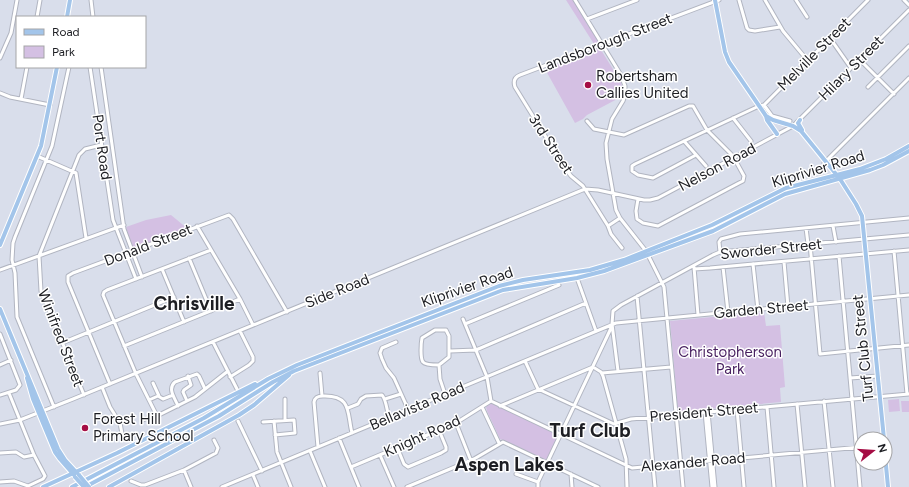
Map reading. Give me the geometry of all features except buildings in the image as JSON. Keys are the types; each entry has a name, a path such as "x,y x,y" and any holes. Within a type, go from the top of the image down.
{"main road":[{"path":"67,16 70,0"},
{"path":"716,0 727,58 777,134"},
{"path":"0,245 43,140 58,68"},
{"path":"766,116 773,120 793,126 800,130 805,136"},
{"path":"800,120 798,124 805,136"},
{"name":"Turf Club Street","path":"805,136 856,204 862,222 865,239 883,431"},
{"name":"Kliprivier Road","path":"837,178 878,162 909,146"},
{"name":"Kliprivier Road","path":"85,487 219,416 279,378 294,371 503,290 604,272 712,225 786,188 837,178 878,167 909,151"},
{"name":"Kliprivier Road","path":"72,487 204,418 268,379 297,365 499,286 523,280 590,270 647,253"},
{"path":"0,309 46,425 61,454 85,487"},
{"path":"109,487 239,415 254,405 294,371"},
{"path":"43,487 58,480 76,475 261,381 268,379"},
{"path":"46,425 55,452 66,467 89,487"},
{"path":"58,480 65,474 66,467"},
{"path":"886,471 888,487"}],"street":[{"path":"0,58 10,32 17,0"},
{"path":"37,16 40,0"},
{"path":"91,0 94,16"},
{"path":"575,0 623,80 626,90 623,101 612,117 606,149 616,210 620,218 647,253 664,289 682,487"},
{"path":"587,19 637,0"},
{"name":"Landsborough Street","path":"515,79 520,75 716,0"},
{"path":"739,0 747,28 749,30 754,31 780,27"},
{"path":"765,0 780,27 808,61"},
{"path":"796,0 807,18"},
{"name":"Melville Street","path":"696,155 653,178 638,175 632,171 632,166 635,164 764,104 868,0"},
{"path":"904,0 909,5"},
{"name":"Hilary Street","path":"793,126 909,10"},
{"path":"830,38 851,68"},
{"path":"868,87 909,46"},
{"path":"859,59 894,94"},
{"path":"21,99 27,68"},
{"path":"54,407 17,317 15,273 13,266 14,240 53,143 69,68"},
{"name":"Port Road","path":"90,68 110,207 115,228 136,279"},
{"name":"Port Road","path":"101,68 124,225 142,277"},
{"path":"825,162 909,78"},
{"name":"3rd Street","path":"515,79 514,86 567,171 585,189 608,226 611,234 622,248"},
{"path":"0,93 50,105"},
{"path":"764,104 772,116 790,121"},
{"path":"585,189 613,193 638,199 636,211 638,220 650,226 658,226 740,183 743,181 744,175 734,158 707,130 694,107 689,106 627,135 620,136 594,129 587,121"},
{"path":"733,118 751,141"},
{"name":"Nelson Road","path":"638,199 648,200 658,198 793,126"},
{"path":"684,141 706,166"},
{"path":"39,256 79,155 84,149 101,145"},
{"path":"37,156 76,173 86,238"},
{"name":"Side Road","path":"40,412 585,189"},
{"name":"Donald Street","path":"89,332 68,281 68,276 70,274 227,216 230,216 233,219 287,312"},
{"path":"608,226 620,218"},
{"path":"720,252 719,242 721,239 743,234 909,218"},
{"path":"0,270 124,225"},
{"path":"197,226 254,325"},
{"path":"833,226 836,242"},
{"path":"806,228 811,259 820,354 909,345"},
{"name":"Sworder Street","path":"612,325 613,311 662,282 694,267 720,252 909,235"},
{"path":"157,415 136,374 103,296 105,291 211,250"},
{"path":"698,315 694,267 723,267 909,250"},
{"path":"894,252 897,296 908,394"},
{"name":"Winifred Street","path":"39,256 41,292 84,395"},
{"path":"839,256 855,431"},
{"path":"189,258 211,311"},
{"path":"784,262 788,307"},
{"path":"753,264 758,310"},
{"path":"723,267 728,312"},
{"path":"162,269 184,322"},
{"path":"577,278 596,331"},
{"path":"465,324 559,285"},
{"name":"Garden Street","path":"612,325 640,320 909,295"},
{"path":"637,296 655,487"},
{"path":"62,343 174,297"},
{"path":"124,346 240,299"},
{"path":"450,350 476,350 586,303"},
{"path":"463,319 487,377 491,401"},
{"path":"538,487 538,482 547,462 612,325"},
{"path":"612,325 618,371"},
{"name":"Bellavista Road","path":"223,487 612,325"},
{"path":"435,330 446,330 449,334 450,350 448,358 439,365 425,363 422,361 422,338 435,330"},
{"path":"230,376 253,361 253,357 240,331"},
{"path":"89,332 110,384"},
{"path":"0,334 20,382 20,387 18,389 0,395"},
{"path":"607,336 612,339 615,344"},
{"path":"213,342 237,389"},
{"path":"396,342 382,348 380,354 386,368 394,378 408,409"},
{"path":"0,365 11,360"},
{"path":"525,361 538,389 610,423 616,423"},
{"path":"439,365 440,379 445,394"},
{"path":"593,367 602,373 626,459 627,487"},
{"path":"500,406 593,367"},
{"path":"602,373 671,367"},
{"path":"143,420 178,406 197,396 228,371"},
{"path":"320,373 322,396"},
{"path":"178,406 171,389 172,384 195,374 198,375 205,389"},
{"path":"188,376 192,385 183,392 188,401"},
{"path":"850,378 878,376"},
{"path":"153,383 159,396 163,400 173,395"},
{"path":"102,387 110,407 119,421 122,439"},
{"path":"0,482 14,481 28,486 44,478 45,476 34,455 8,393"},
{"path":"385,399 401,394"},
{"name":"President Street","path":"616,423 631,419 908,394"},
{"path":"348,408 358,404 361,399 366,396 382,395 385,399 390,417"},
{"path":"149,400 159,396"},
{"path":"318,447 314,402 316,398 322,396 337,397 343,400 348,408 352,433"},
{"path":"285,399 286,420"},
{"name":"Alexander Road","path":"491,401 626,466 635,468 853,448"},
{"name":"Knight Road","path":"351,467 456,423 491,401"},
{"path":"824,401 832,487"},
{"path":"797,404 805,487"},
{"path":"482,406 499,443"},
{"path":"767,407 774,487"},
{"path":"736,409 744,487"},
{"path":"0,424 20,420 40,412"},
{"path":"706,412 712,487"},
{"path":"263,422 294,420 295,433 275,435"},
{"path":"238,421 262,471"},
{"path":"274,421 277,452 291,487"},
{"path":"456,423 471,461"},
{"path":"397,448 404,464 408,467 441,453 446,449 439,430"},
{"path":"339,438 359,487"},
{"path":"131,481 145,485 184,470 216,453 218,448 214,440"},
{"path":"408,487 471,461 499,443 505,442 598,487"},
{"path":"310,451 325,487"},
{"path":"0,453 16,452 24,458 34,455"},
{"path":"380,455 394,487"},
{"path":"711,461 715,487"},
{"path":"184,470 191,487"},
{"path":"858,471 860,487"},
{"path":"516,474 538,482"},
{"path":"571,474 572,487"},
{"path":"253,475 258,487"}],"green space":[{"path":"566,0 573,0 599,42 594,44"},
{"name":"Robertsham Callies United","path":"598,48 601,50 621,82 621,97 575,123 545,69"},
{"path":"171,215 188,229 136,248 132,247 126,227 146,220"},
{"name":"Christopherson Park","path":"764,312 766,326 780,325 785,387 780,388 781,402 678,412 670,321"},
{"path":"899,399 900,411 889,412 888,400"},
{"path":"901,401 909,401 909,412 902,412"},
{"path":"491,403 558,435 547,460 500,439 486,407"}],"place":[{"name":"Robertsham Callies United","path":"588,85"},
{"name":"Forest Hill Primary School","path":"85,428"}],"district":[{"name":"Chrisville","path":"194,303"},
{"name":"Turf Club","path":"590,430"},
{"name":"Aspen Lakes","path":"509,464"}]}
